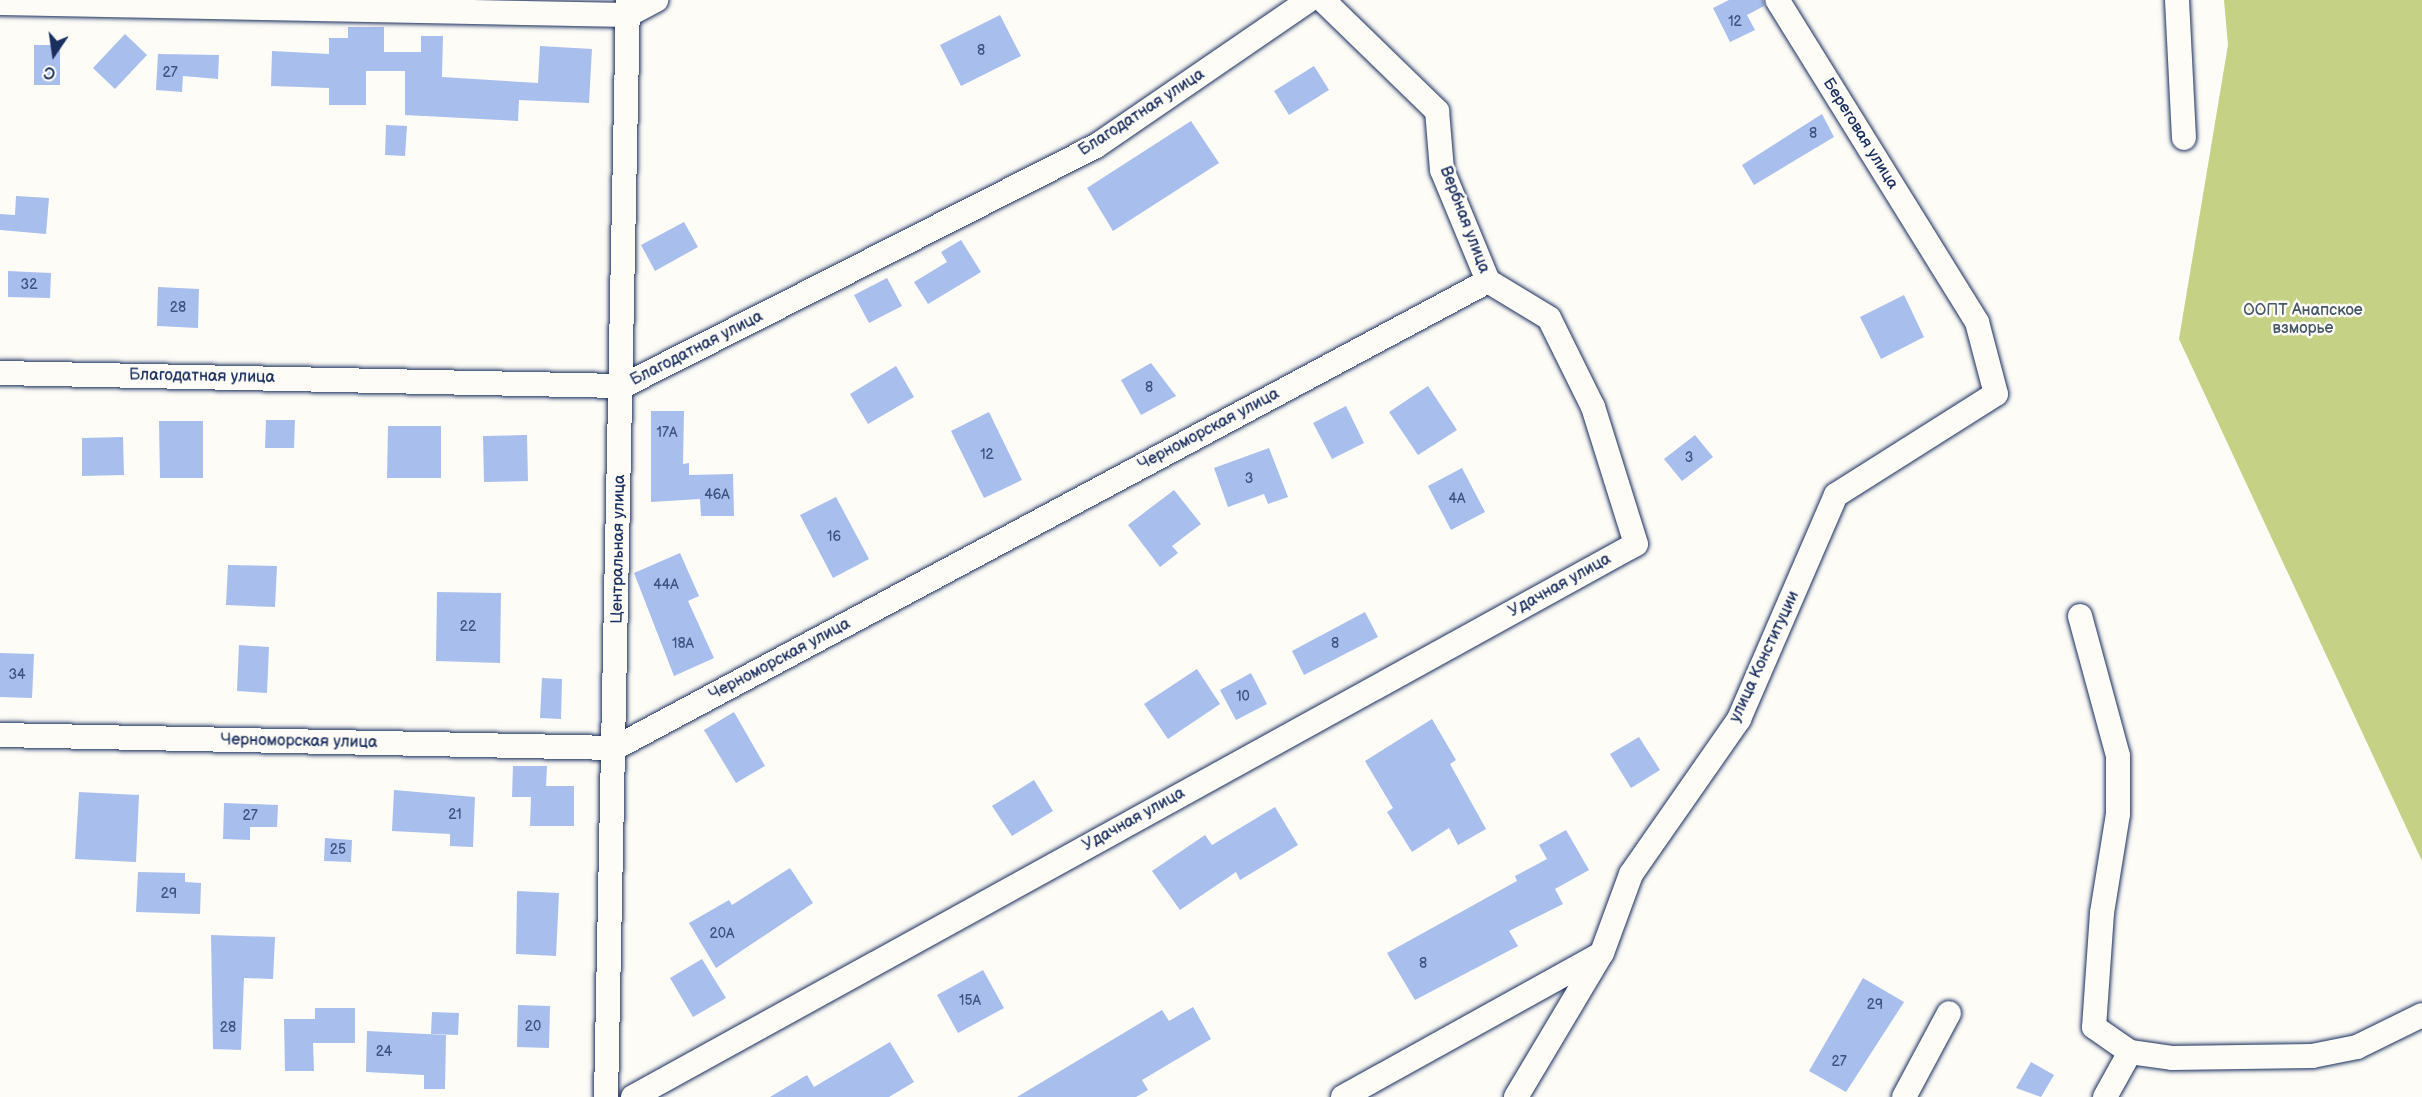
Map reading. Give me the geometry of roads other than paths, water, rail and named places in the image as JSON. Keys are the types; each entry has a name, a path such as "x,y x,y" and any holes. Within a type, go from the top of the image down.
{"street":[{"path":"0,3 628,7 656,0"},
{"name":"Благодатная улица","path":"0,373 623,386 1096,146 1309,0"},
{"name":"Вербная улица","path":"1323,0 1437,111 1442,170 1488,281 1549,318 1593,407 1636,544"},
{"name":"Береговая улица","path":"1778,0 1942,267"},
{"path":"2177,0 2184,138"},
{"name":"Центральная улица","path":"606,1097 623,386 628,7"},
{"name":"улица Конституции","path":"1516,1097 1602,953 1631,874 1739,719 1836,495 1996,394 1977,322 1942,267"},
{"name":"Черноморская улица","path":"0,735 615,748 1488,281"},
{"name":"Удачная улица","path":"633,1097 1636,544"},
{"path":"2080,616 2118,756 2118,814 2102,913 2094,1027 2130,1052 2172,1058 2312,1056 2357,1047 2422,1015"},
{"path":"1343,1097 1602,953"},
{"path":"1904,1097 1949,1013"},
{"path":"2105,1097 2130,1052"}],"park label":[{"name":"ООПТ Анапское взморье","path":"2303,320"}]}
